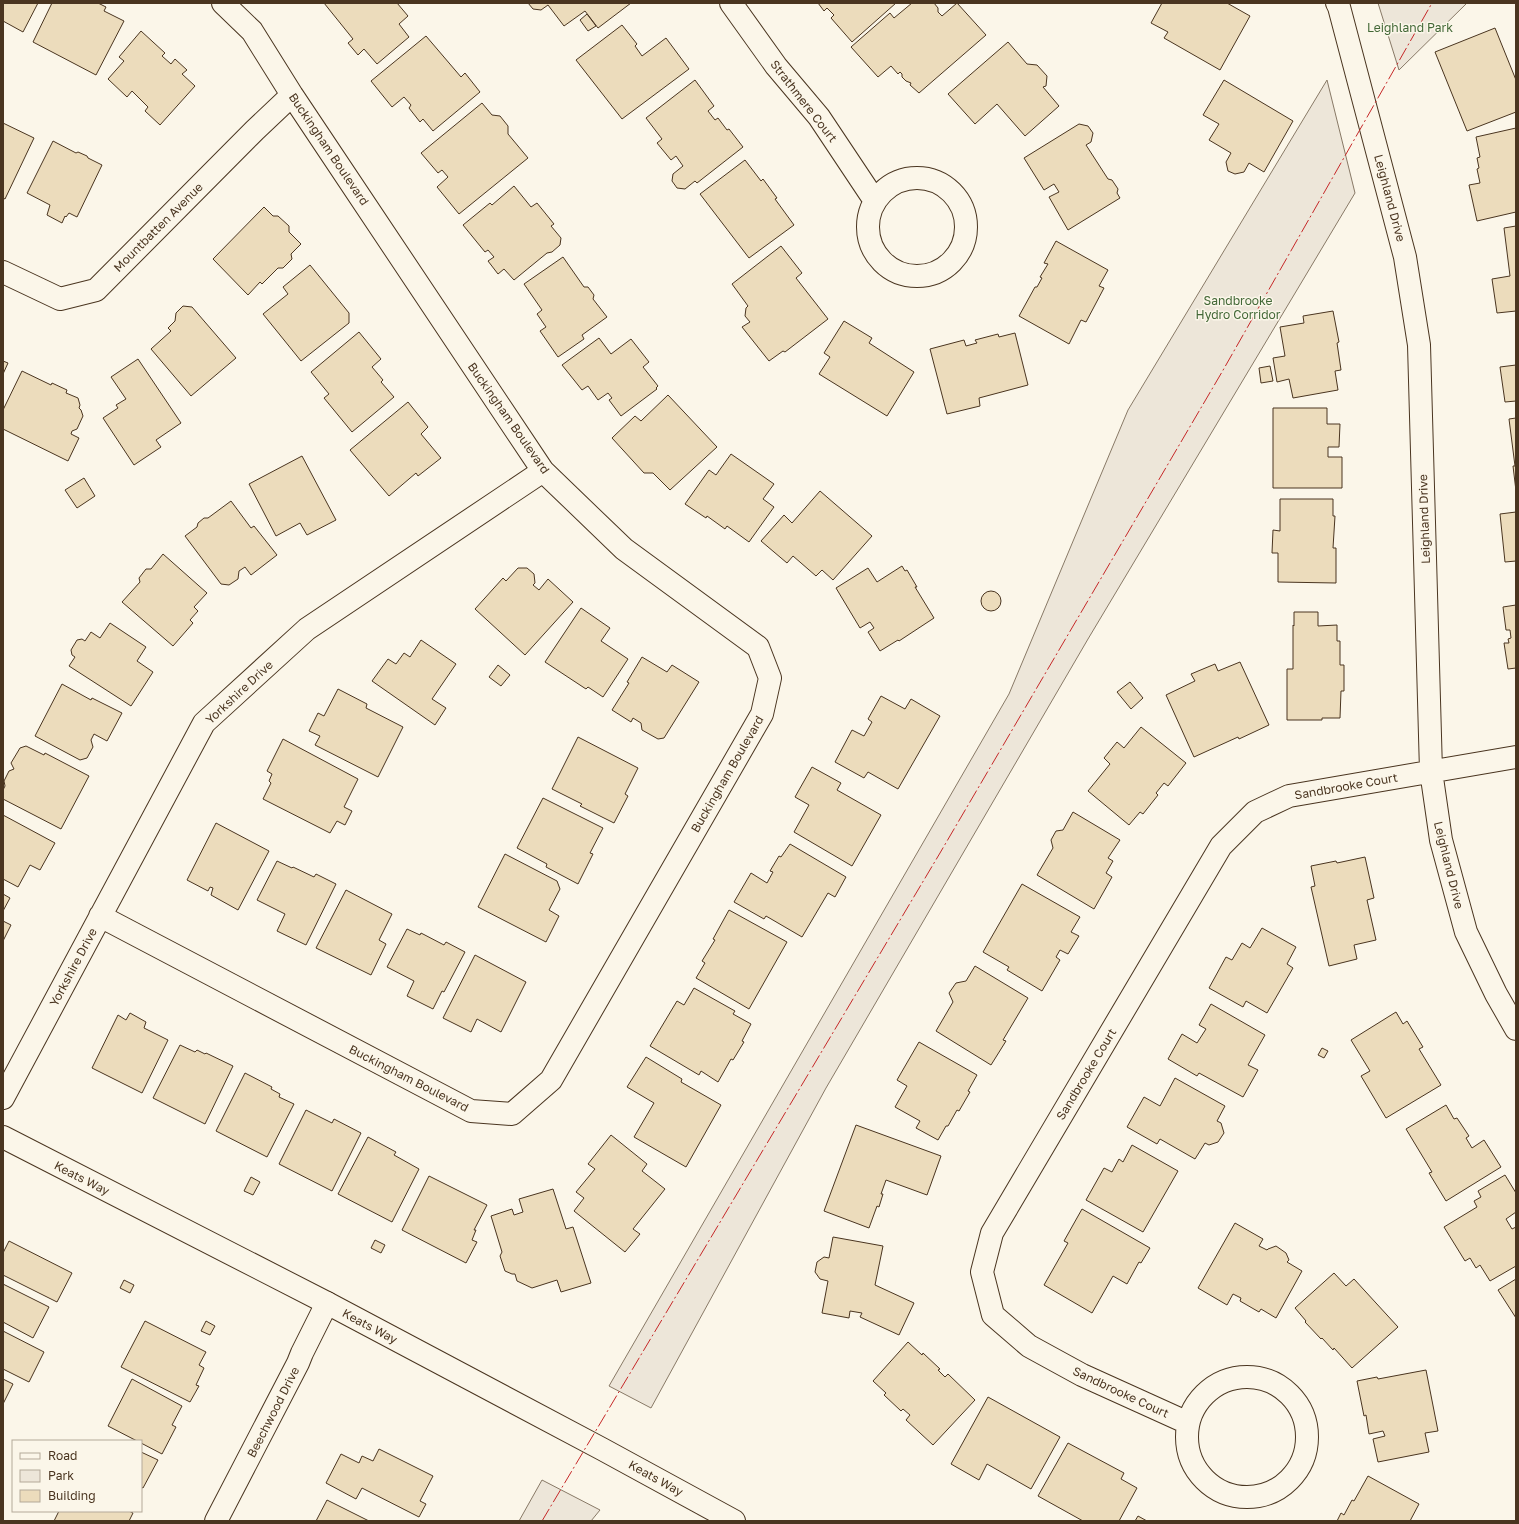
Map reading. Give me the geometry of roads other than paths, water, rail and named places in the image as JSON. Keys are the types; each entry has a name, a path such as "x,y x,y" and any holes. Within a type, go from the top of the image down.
{"street":[{"name":"Buckingham Boulevard","path":"100,916 471,1111 512,1114 551,1080 762,714 770,678 758,647 624,549 543,471 292,95 252,31 223,3"},
{"name":"Strathmere Court","path":"731,3 776,66 819,117 875,201"},
{"name":"Leighland Drive","path":"1336,3 1339,8 1406,258 1419,345 1431,771 1441,840 1466,932 1496,994 1516,1029"},
{"name":"Mountbatten Avenue","path":"3,272 60,299 96,290 255,130 292,95"},
{"path":"918,178 935,181 947,188 958,201 964,214 966,231 960,251 953,261 939,271 927,275 910,276 894,270 880,260 872,246 868,230 869,217 875,201 887,188 902,180 918,178"},
{"name":"Yorkshire Drive","path":"3,1098 204,723 307,629 543,471"},
{"name":"Sandbrooke Court","path":"1188,1423 1082,1375 1029,1346 993,1315 982,1272 992,1233 1221,846 1255,812 1289,796 1431,771 1516,758"},
{"name":"Keats Way","path":"3,1137 327,1303 582,1438 734,1521"},
{"name":"Beechwood Drive","path":"216,1521 295,1370 327,1303"},
{"path":"1247,1377 1268,1380 1284,1389 1298,1404 1308,1433 1302,1462 1283,1487 1257,1497 1241,1498 1221,1492 1206,1482 1193,1465 1187,1444 1188,1423 1200,1399 1208,1390 1227,1380 1247,1377"}],"park label":[{"name":"Leighland Park","path":"1410,27"},
{"name":"Sandbrooke Hydro Corridor","path":"1238,307"}]}
